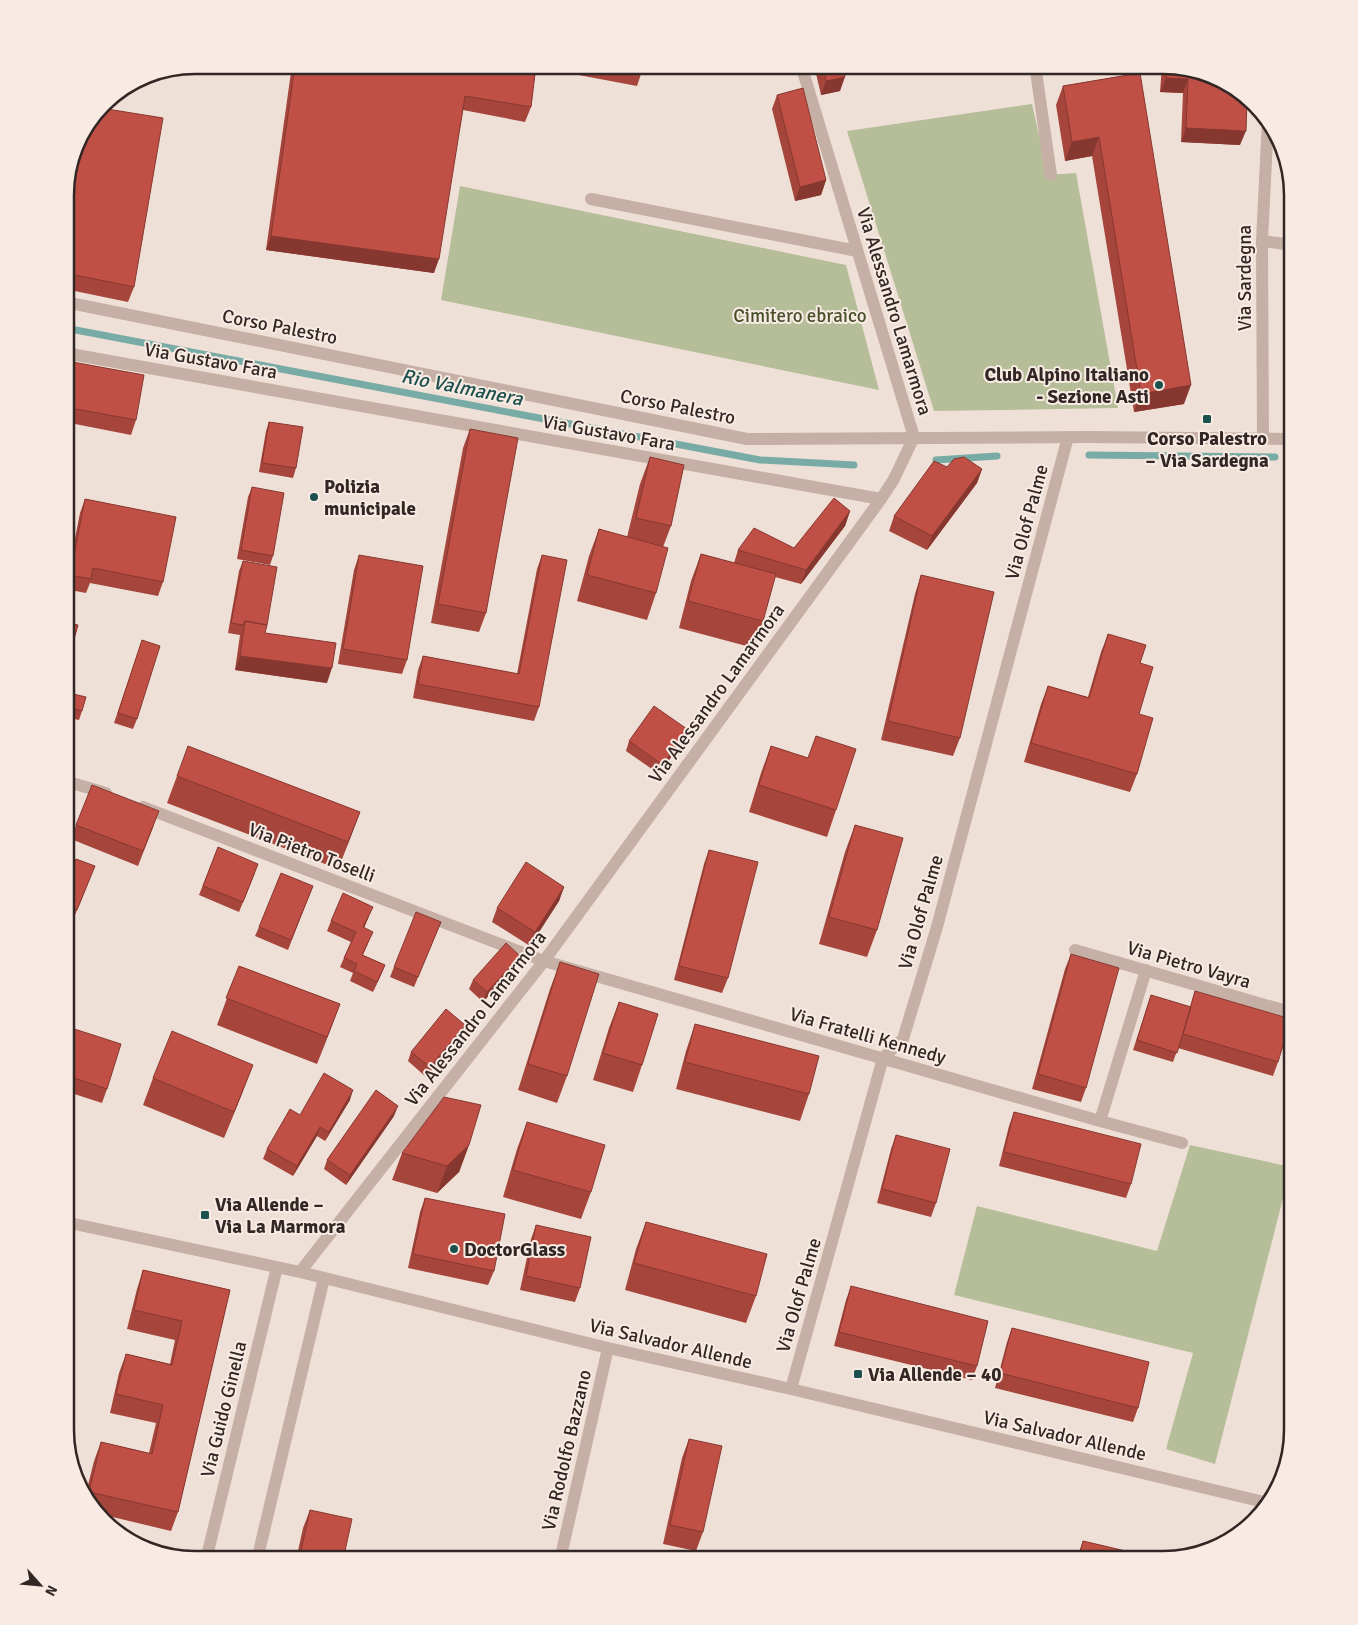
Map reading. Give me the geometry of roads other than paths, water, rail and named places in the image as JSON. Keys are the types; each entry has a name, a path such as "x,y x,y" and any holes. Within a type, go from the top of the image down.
{"street":[{"name":"Via Alessandro Lamarmora","path":"300,1272 544,961 881,499 894,479 914,437 804,74"},
{"path":"1035,74 1051,175"},
{"name":"Via Sardegna","path":"1263,438 1262,241 1267,133"},
{"path":"591,199 857,251"},
{"path":"1262,241 1284,244"},
{"name":"Corso Palestro","path":"74,304 747,439 914,437 1284,439"},
{"name":"Via Gustavo Fara","path":"74,355 881,499"},
{"name":"Via Olof Palme","path":"791,1389 883,1058 903,1039 938,927 1068,437"},
{"path":"74,784 116,797"},
{"name":"Via Pietro Toselli","path":"134,804 544,961"},
{"name":"Via Pietro Vayra","path":"1075,950 1284,1010"},
{"name":"Via Fratelli Kennedy","path":"544,961 1100,1122 1182,1143"},
{"path":"1100,1122 1146,970"},
{"name":"Via Salvador Allende","path":"74,1224 300,1272 608,1348 791,1389 1261,1501"},
{"name":"Via Guido Ginella","path":"208,1551 277,1267"},
{"path":"259,1551 324,1278"},
{"name":"Via Rodolfo Bazzano","path":"562,1551 608,1348"}],"waterway":[{"name":"Rio Valmanera","path":"74,330 760,460 854,465"},
{"name":"Rio Valmanera","path":"1089,455 1275,457"},
{"name":"Rio Valmanera","path":"936,460 997,456"}],"place":[{"name":"Club Alpino Italiano - Sezione Asti","path":"1159,385"},
{"name":"Corso Palestro – Via Sardegna","path":"1207,419"},
{"name":"Polizia municipale","path":"314,497"},
{"name":"Via Allende – Via La Marmora","path":"205,1215"},
{"name":"DoctorGlass","path":"454,1249"},
{"name":"Via Allende – 40","path":"858,1374"}],"park label":[{"name":"Cimitero ebraico","path":"800,315"}]}
